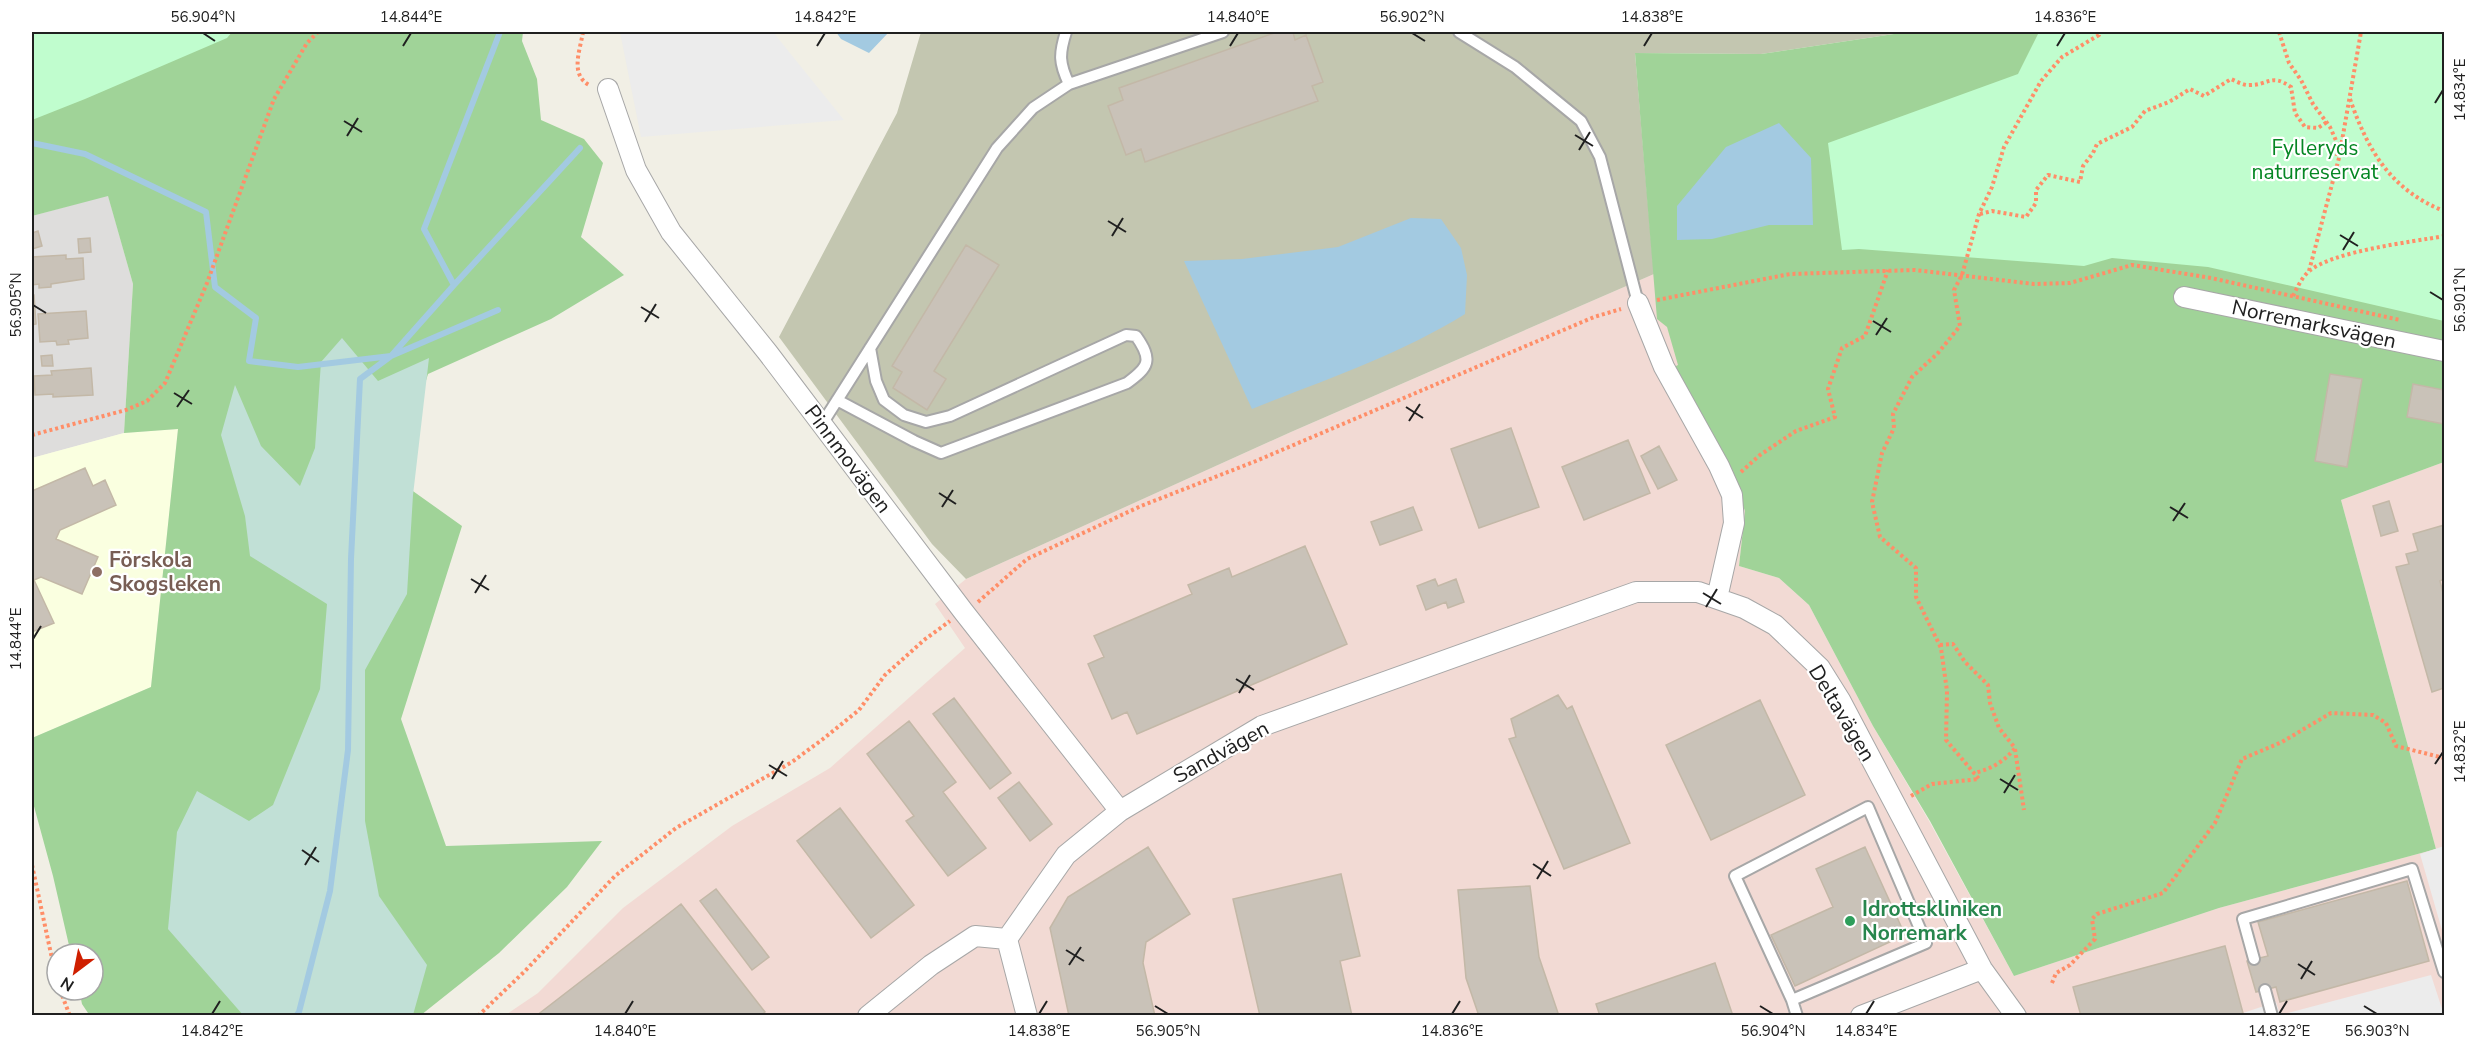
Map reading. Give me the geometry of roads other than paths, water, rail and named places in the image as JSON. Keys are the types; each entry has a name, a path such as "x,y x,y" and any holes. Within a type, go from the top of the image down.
{"street":[{"name":"Pinnmovägen","path":"608,89 636,170 671,232 1120,811"},
{"name":"Norremarksvägen","path":"2184,297 2445,351"},
{"path":"1638,303 1664,367 1732,495 1734,524 1717,598"},
{"name":"Sandvägen","path":"1007,939 1066,855 1120,811 1262,726 1636,592 1698,592 1717,598"},
{"name":"Deltavägen","path":"1717,598 1744,608 1774,625 1820,668 1840,700 1982,969 2016,1016"},
{"path":"868,1016 931,965 975,936 1007,939 1027,1016"},
{"path":"1861,1016 1982,969"}],"lane":[{"path":"1066,32 1060,48 1060,65 1069,84"},
{"path":"822,424 997,148 1033,108 1069,84 1223,32"},
{"path":"1459,32 1515,67 1581,121 1600,157 1615,207 1638,303"},
{"path":"837,400 941,453 1127,383 1144,371 1147,360 1146,350 1137,336 1126,335 950,416 926,422 904,415 884,400 876,381 870,348"},
{"path":"1792,1000 1926,943 1868,807 1735,876 1792,1000 1797,1016"},
{"path":"2254,959 2242,919 2412,869 2445,972"},
{"path":"2265,990 2272,1016"}],"waterway":[{"path":"296,1016 299,1012 330,891 348,750 351,559 360,379 391,356 454,285 424,229 500,32"},
{"path":"32,143 85,154 206,212 215,287 256,318 249,361 298,367 391,356 498,310"},
{"path":"454,285 580,148"}],"place":[{"name":"Förskola Skogsleken","path":"97,572"},
{"name":"Idrottskliniken Norremark","path":"1850,921"}],"park label":[{"name":"Fylleryds naturreservat","path":"2315,160"}]}
